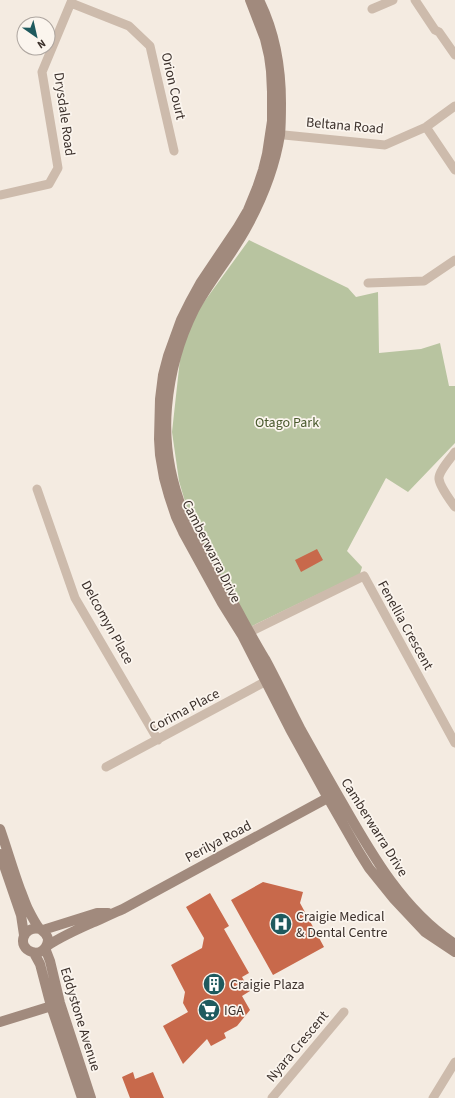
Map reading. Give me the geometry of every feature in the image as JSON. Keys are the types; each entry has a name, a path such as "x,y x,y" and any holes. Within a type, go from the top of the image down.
{"street":[{"name":"Camberwarra Drive","path":"250,0 259,21 269,56 275,134"},
{"name":"Camberwarra Drive","path":"259,0 272,32 279,64 281,88 270,174 266,187 247,227 194,310 184,332 176,355 167,407 169,462 182,510 191,530 232,601 246,634 270,679 302,730 332,796 369,868 394,899 425,932 455,952"},
{"path":"372,8 393,0"},
{"path":"415,0 435,30 439,32 455,55"},
{"path":"422,0 439,28 439,32"},
{"name":"Orion Court","path":"71,2 129,26 150,46 174,151"},
{"name":"Drysdale Road","path":"0,195 49,184 58,168 42,72 71,2"},
{"name":"Beltana Road","path":"275,134 385,145 426,127 455,106"},
{"path":"426,127 455,170"},
{"path":"368,283 424,281 455,260"},
{"path":"455,452 443,469 439,480 455,507"},
{"name":"Delcomyn Place","path":"38,489 75,598 158,740"},
{"name":"Fenellia Crescent","path":"246,634 364,576 455,743"},
{"name":"Corima Place","path":"106,767 270,679"},
{"name":"Camberwarra Drive","path":"332,796 400,894 443,936 455,944"},
{"name":"Perilya Road","path":"46,947 58,939 123,909 332,796"},
{"path":"0,829 28,909 48,937 46,947 40,952 34,953 27,949 24,945 21,915 0,854"},
{"name":"Perilya Road","path":"41,929 97,913 112,913"},
{"path":"24,935 33,928 41,929"},
{"name":"Eddystone Avenue","path":"46,947 50,961 56,1004 82,1098"},
{"name":"Eddystone Avenue","path":"34,953 56,1004 91,1098"},
{"path":"0,1022 56,1004"},
{"name":"Nyara Crescent","path":"272,1098 344,1012"},
{"path":"433,1098 455,1062"}],"green space":[{"name":"Otago Park","path":"249,240 348,288 356,297 378,292 379,353 421,349 440,343 449,386 455,386 455,443 408,492 386,478 347,551 362,567 360,574 248,628 191,522 179,481 172,432 181,350 196,313"}],"building":[{"path":"317,549 323,560 301,572 295,560"},
{"path":"263,882 303,892 300,903 324,947 273,975 231,900"},
{"name":"Craigie Plaza","path":"210,893 229,926 224,929 249,973 242,977 250,991 242,996 250,1010 237,1026 224,1033 226,1038 211,1046 207,1039 183,1064 163,1026 188,1012 183,1003 185,992 171,965 202,948 204,938 186,907"},
{"path":"133,1072 135,1079 153,1072 164,1098 130,1098 122,1077"}],"place":[{"name":"Craigie Medical & Dental Centre","path":"281,924"},
{"name":"Craigie Plaza","path":"214,984"},
{"name":"IGA","path":"209,1010"}]}
